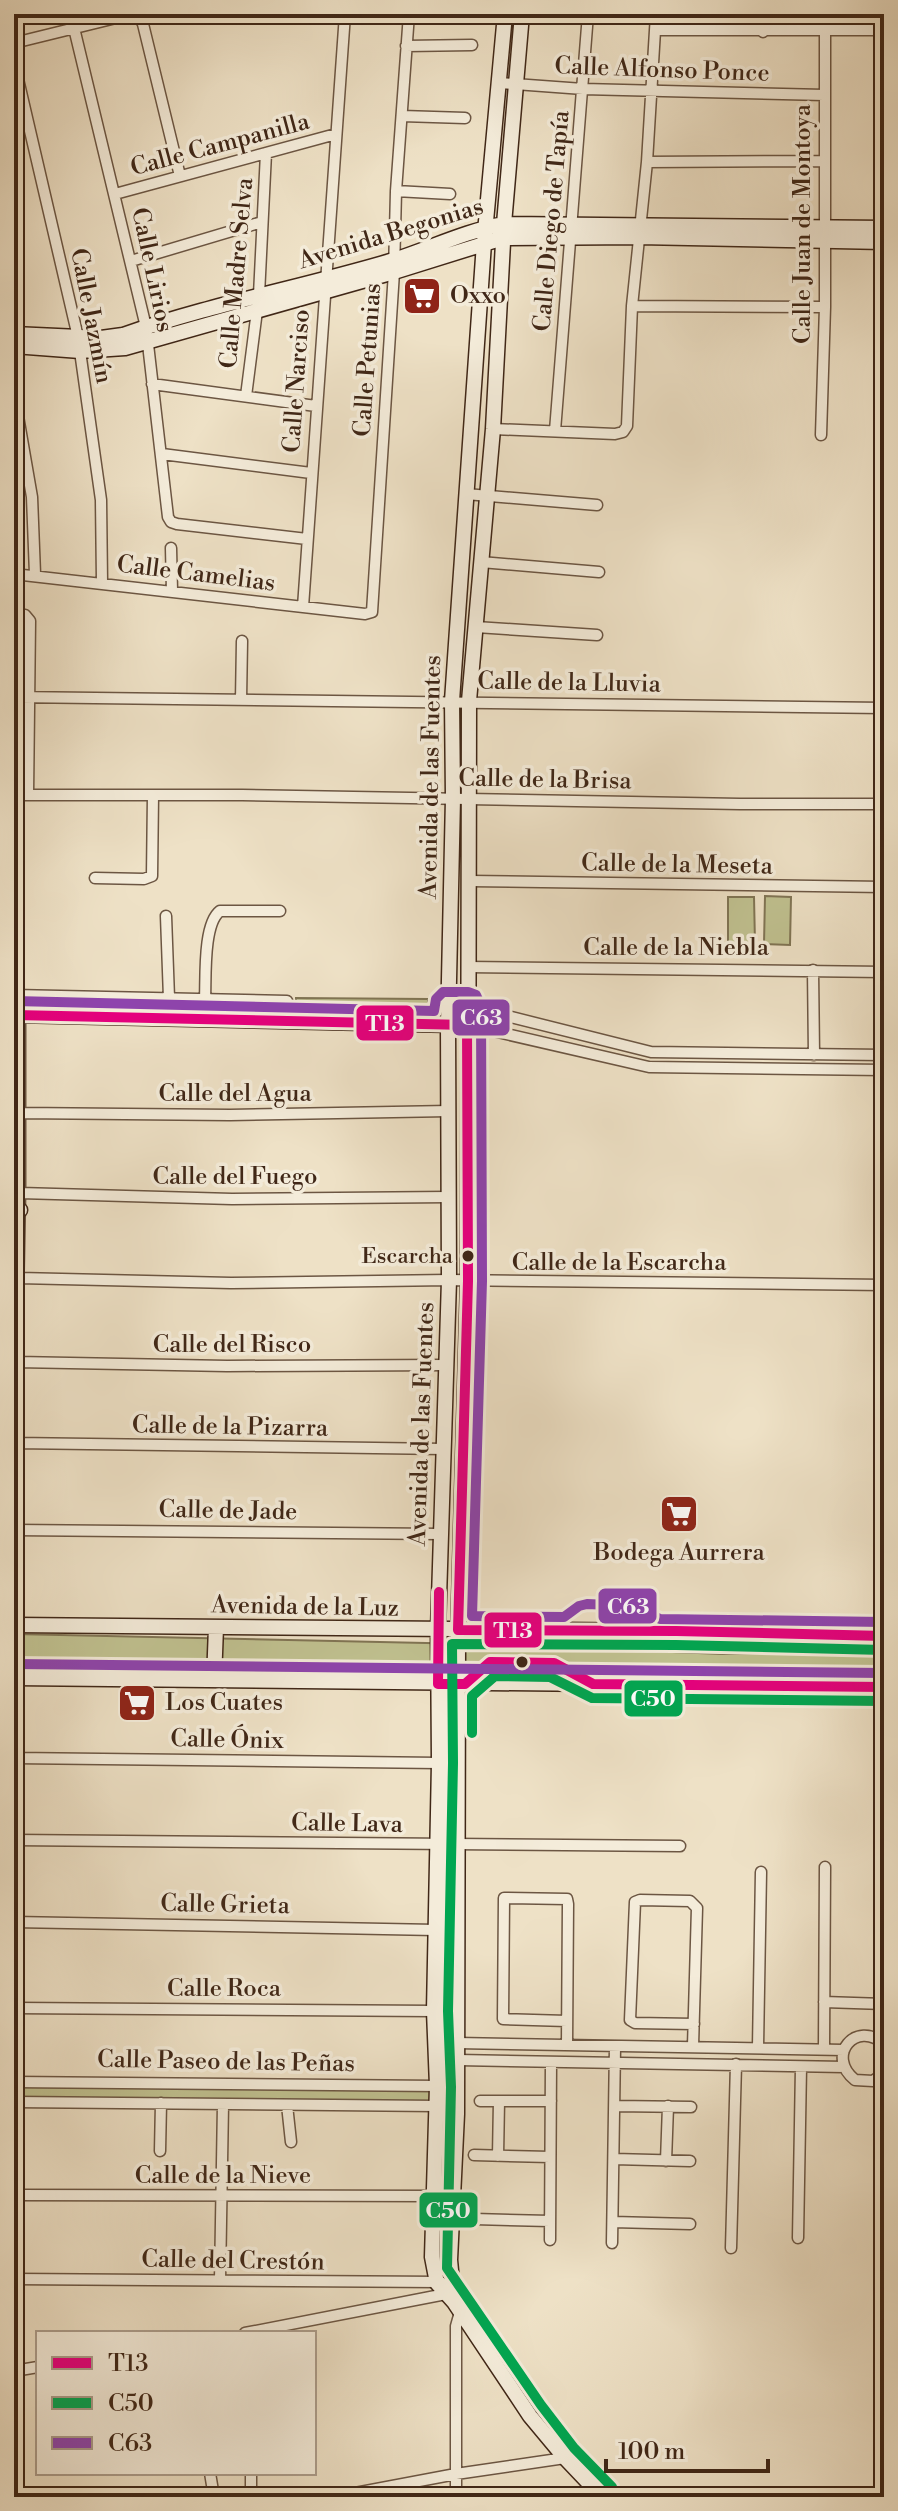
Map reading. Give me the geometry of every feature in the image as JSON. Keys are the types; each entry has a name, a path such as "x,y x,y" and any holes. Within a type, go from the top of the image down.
{"main road":[{"name":"Avenida de las Fuentes","path":"505,14 484,243 452,701 448,1005 449,1280 438,1630 434,2011 437,2106 432,2257 450,2294 530,2416 602,2497"},
{"name":"Avenida de las Fuentes","path":"450,2294 458,2060 458,1630 468,1281 469,701 493,429 504,231 522,14"},
{"name":"Avenida Begonias","path":"394,266 486,227 504,231 825,234 884,228"},
{"name":"Avenida Begonias","path":"14,334 104,351 146,334 258,302 484,243 504,231"},
{"name":"Avenida Begonias","path":"825,234 884,242"},
{"name":"Avenida Begonias","path":"14,346 79,344"},
{"path":"448,1005 467,1006"},
{"path":"17,1015 467,1025"},
{"path":"440,1560 444,1581 459,1585"},
{"name":"Avenida de la Luz","path":"14,1625 884,1636"},
{"path":"214,1680 216,1627"},
{"path":"14,1678 884,1687"}],"street":[{"name":"Calle Narciso","path":"303,607 345,14"},
{"name":"Calle Petunias","path":"372,612 409,14"},
{"name":"Calle Diego de Tapía","path":"555,431 588,14"},
{"path":"493,429 615,434 623,432 627,426 632,306 647,162 656,14"},
{"path":"695,30 696,14"},
{"path":"763,14 763,32"},
{"name":"Calle Juan de Montoya","path":"821,435 825,307 825,14"},
{"path":"14,43 128,15 139,16 180,176"},
{"name":"Calle Lirios","path":"74,28 146,334 168,517 171,522 307,539"},
{"path":"655,30 884,30"},
{"path":"406,46 472,45"},
{"name":"Calle Jazmín","path":"14,62 79,344 101,500 102,582"},
{"name":"Calle Alfonso Ponce","path":"500,83 583,89 824,95"},
{"path":"402,116 465,118"},
{"name":"Calle Campanilla","path":"115,194 336,134"},
{"name":"Calle Madre Selva","path":"246,396 258,302 266,153"},
{"path":"647,162 823,161"},
{"path":"396,191 450,194"},
{"path":"131,261 262,222"},
{"path":"632,306 825,307"},
{"path":"152,384 316,406"},
{"path":"14,393 32,497 35,574"},
{"path":"162,454 311,473"},
{"path":"466,494 597,505"},
{"path":"171,548 172,591"},
{"path":"481,562 599,572"},
{"name":"Calle Camelias","path":"14,574 365,614 372,612"},
{"path":"14,614 28,617 28,795"},
{"path":"476,627 597,635"},
{"path":"241,700 242,641"},
{"name":"Calle de la Lluvia","path":"14,697 884,708"},
{"name":"Calle de la Brisa","path":"14,795 884,804"},
{"path":"95,878 144,879 152,876 153,795"},
{"name":"Calle de la Meseta","path":"470,881 884,887"},
{"path":"205,999 209,927 214,916 220,911 280,911"},
{"path":"166,916 169,998"},
{"name":"Calle de la Niebla","path":"467,967 884,972"},
{"path":"813,970 814,1055"},
{"path":"14,995 287,1001"},
{"path":"467,1006 651,1052 884,1055"},
{"path":"14,1506 19,1278 17,1210 20,1193 17,1015"},
{"path":"467,1025 649,1067 884,1070"},
{"name":"Calle del Agua","path":"20,1113 230,1115 449,1111"},
{"name":"Calle del Fuego","path":"20,1193 232,1199 449,1197"},
{"name":"Calle de la Escarcha","path":"19,1278 231,1283 449,1280 884,1285"},
{"name":"Calle del Risco","path":"17,1362 227,1366 447,1365"},
{"name":"Calle de la Pizarra","path":"15,1443 444,1449"},
{"name":"Calle de Jade","path":"14,1530 441,1534"},
{"path":"14,1633 14,1756"},
{"name":"Calle Ónix","path":"14,1756 439,1763"},
{"name":"Calle Lava","path":"14,1840 680,1846"},
{"path":"824,2048 825,1867"},
{"path":"758,2047 761,1872"},
{"path":"567,2021 503,2019 504,1898 567,1899 567,2021 567,2045"},
{"path":"693,2046 694,2024 697,1908 690,1901 635,1902 630,2020 635,2023 694,2024"},
{"name":"Calle Grieta","path":"14,1922 436,1930"},
{"path":"824,2002 884,2004"},
{"name":"Calle Roca","path":"14,2008 434,2011"},
{"path":"884,2044 866,2035 856,2037 844,2050 844,2067 848,2074 863,2082 873,2081 884,2073"},
{"path":"457,2043 844,2050"},
{"path":"612,2243 615,2047"},
{"path":"458,2060 844,2067"},
{"path":"550,2240 551,2062"},
{"path":"731,2248 736,2064"},
{"path":"798,2238 801,2067"},
{"name":"Calle Paseo de las Peñas","path":"14,2082 437,2086"},
{"path":"480,2101 551,2101"},
{"path":"498,2156 499,2101"},
{"name":"Calle Paseo de las Peñas","path":"14,2102 437,2106"},
{"path":"160,2151 161,2103"},
{"path":"220,2280 223,2104"},
{"path":"287,2105 291,2142"},
{"path":"615,2106 691,2107"},
{"path":"666,2161 668,2106"},
{"path":"474,2155 550,2157"},
{"path":"614,2159 690,2161"},
{"name":"Calle de la Nieve","path":"14,2195 433,2196"},
{"path":"474,2219 550,2221"},
{"path":"613,2222 690,2224"},
{"name":"Calle del Crestón","path":"14,2279 220,2280 450,2294"},
{"path":"257,2331 450,2294 456,2326 456,2497"},
{"path":"14,2371 36,2367"},
{"path":"334,2497 370,2494 456,2474 565,2458"},
{"path":"210,2475 214,2497"},
{"path":"251,2475 251,2497"}],"green space":[{"path":"765,896 791,897 790,945 764,944"},
{"path":"728,897 754,897 755,943 728,943"},
{"path":"296,998 428,999 428,1019 381,1019 381,1013 296,1012"},
{"path":"14,1634 472,1644 723,1654 884,1650 884,1675 14,1671"},
{"path":"14,2083 432,2089 431,2104 14,2101"}],"transit line":[{"name":"C63","path":"14,1001 434,1011 436,999 443,992 476,995 481,1006 482,1281 472,1616 564,1617 587,1604 632,1606 660,1619 884,1622"},
{"name":"T13","path":"14,1015 467,1025 468,1281 458,1630 884,1636"},
{"name":"T13","path":"439,1592 438,1684 465,1684 490,1662 554,1663 593,1684 884,1687"},
{"name":"C50","path":"612,2487 574,2448 541,2405 447,2268 451,2087 448,2011 452,1644 884,1650"},
{"name":"C63","path":"14,1664 884,1673"},
{"name":"C50","path":"472,1733 472,1696 495,1676 550,1677 592,1698 884,1701"}],"place":[{"name":"Oxxo","path":"422,296"},
{"name":"Escarcha","path":"468,1256"},
{"name":"Bodega Aurrera","path":"679,1514"},
{"name":"Los Cuates","path":"137,1703"}]}
